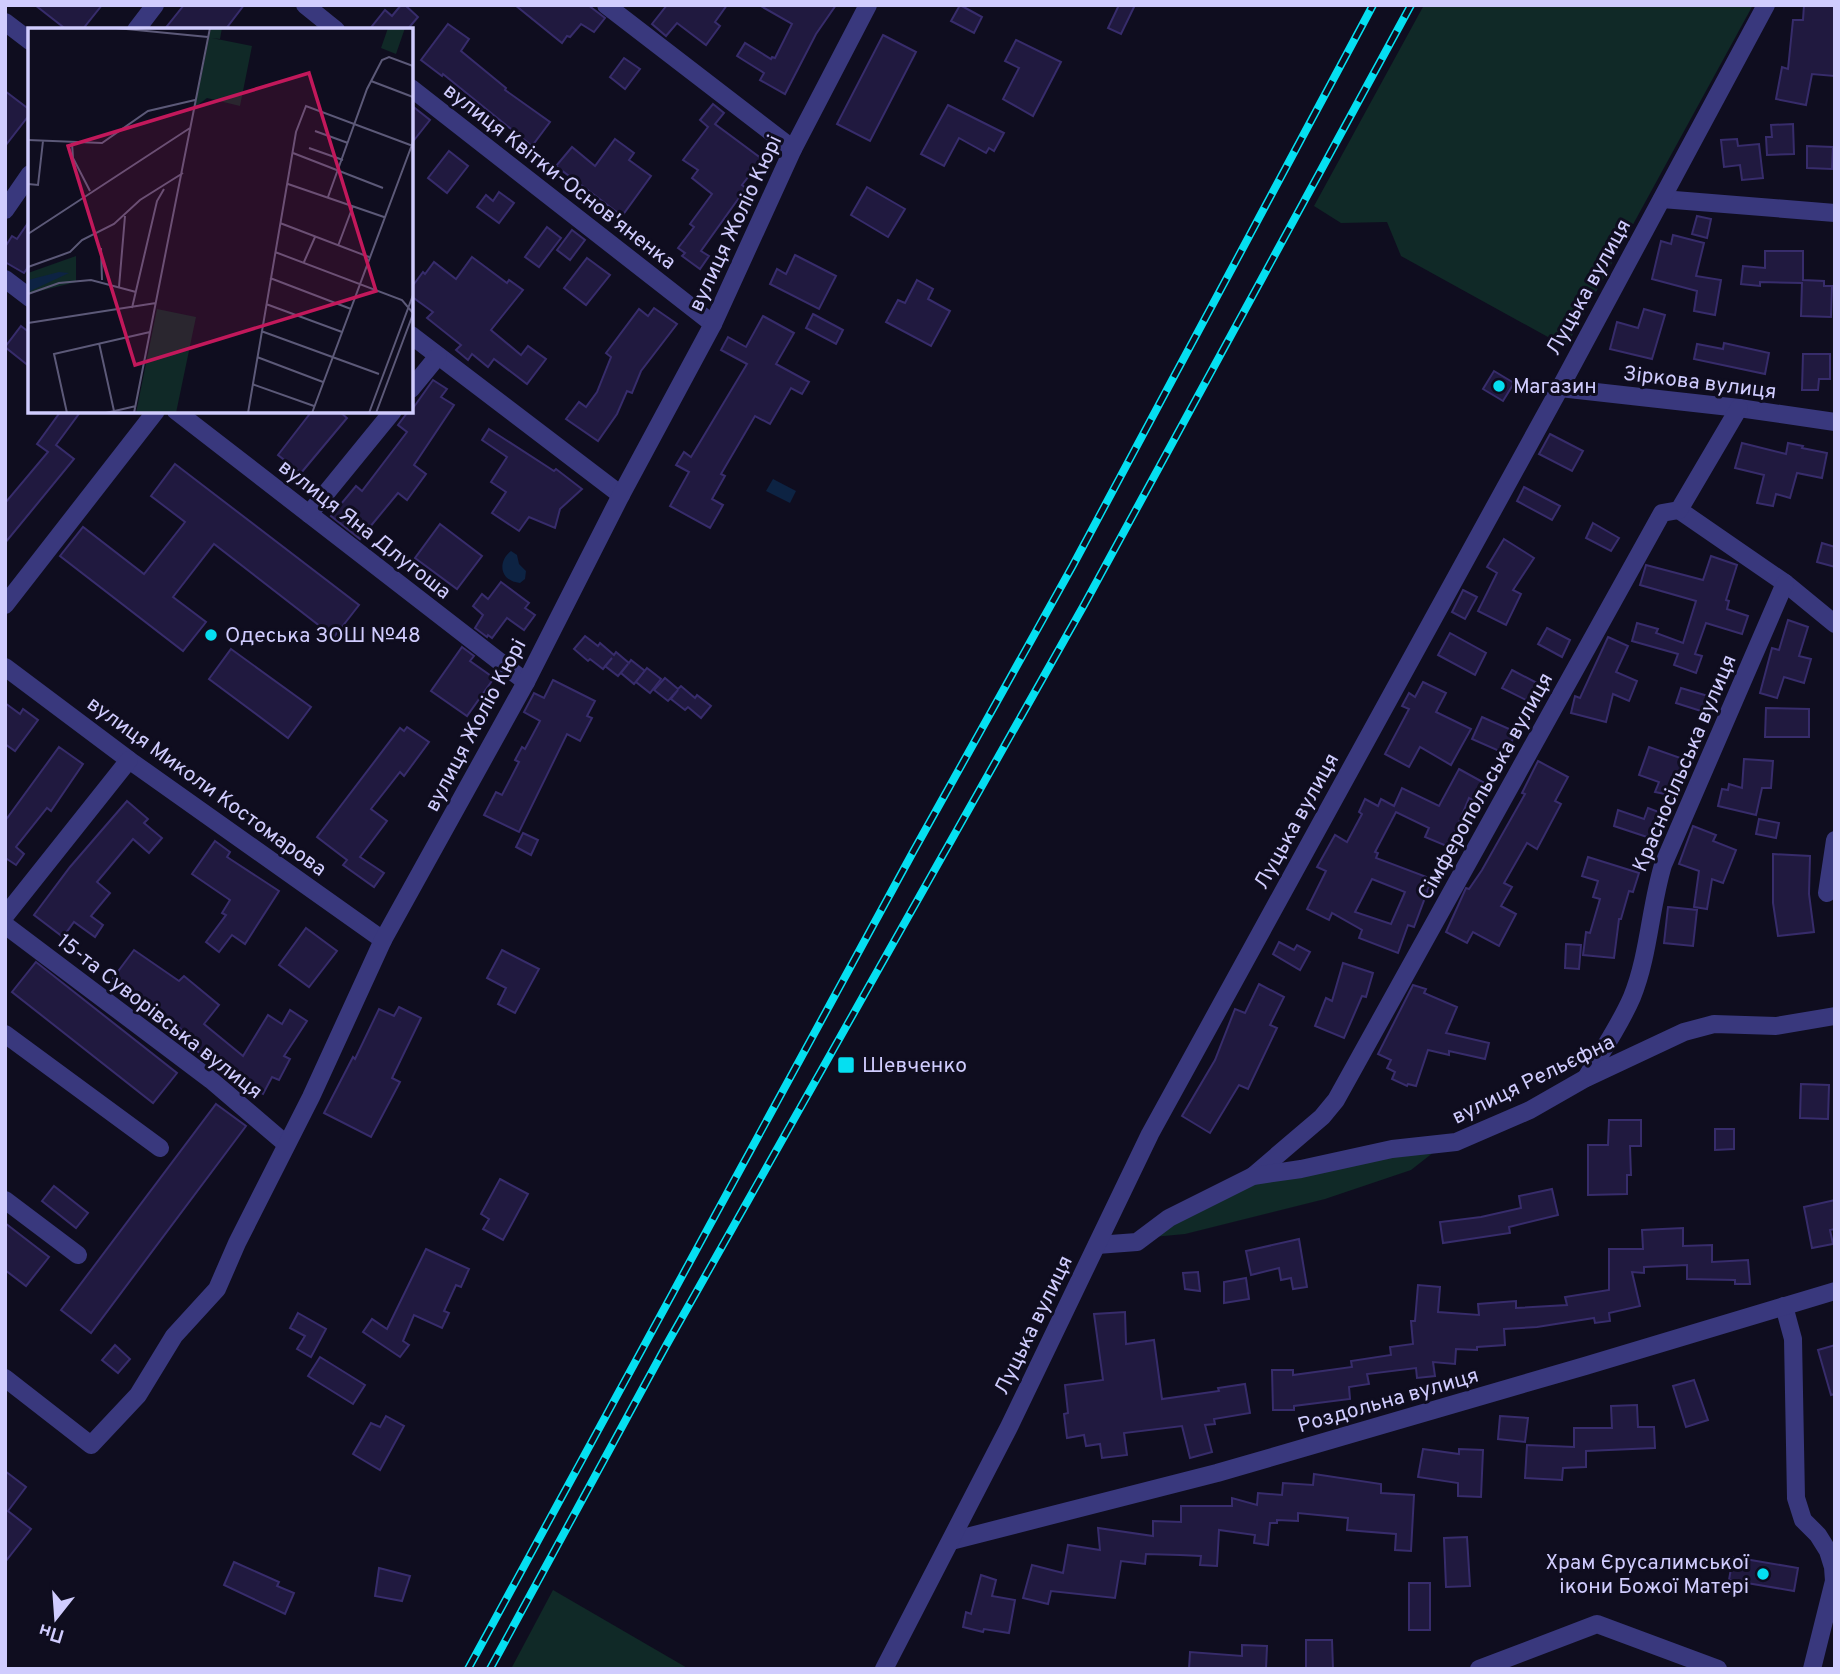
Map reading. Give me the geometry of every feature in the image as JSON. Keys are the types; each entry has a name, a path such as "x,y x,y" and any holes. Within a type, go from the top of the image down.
{"street":[{"path":"138,28 155,5"},
{"path":"305,5 334,28"},
{"path":"606,5 793,149"},
{"name":"вулиця Жоліо Кюрі","path":"5,1378 91,1445 138,1395 174,1336 217,1289 311,1097 383,940 526,682 621,495 713,324 793,149 868,5"},
{"name":"Луцька вулиця","path":"884,1669 951,1541 1150,1134 1560,388 1766,5"},
{"path":"5,22 28,39"},
{"name":"вулиця Квітки-Основ'яненка","path":"413,91 713,324"},
{"path":"5,210 28,177"},
{"path":"1662,198 1835,213"},
{"path":"5,279 28,296"},
{"path":"413,337 621,495"},
{"path":"413,386 438,356"},
{"name":"Зіркова вулиця","path":"1560,388 1739,408 1835,422"},
{"name":"Сімферопольська вулиця","path":"1253,1176 1322,1117 1336,1100 1662,513 1679,510 1739,408"},
{"path":"5,605 154,413"},
{"name":"вулиця Яна Длугоша","path":"179,413 526,682"},
{"path":"309,514 391,413"},
{"path":"1679,510 1785,583 1835,624"},
{"name":"Красносільська вулиця","path":"1586,1078 1632,997 1641,967 1654,893 1663,865 1785,583"},
{"name":"вулиця Миколи Костомарова","path":"5,667 130,760 383,940"},
{"path":"5,916 130,760"},
{"path":"1828,893 1835,840"},
{"name":"15-та Суворівська вулиця","path":"5,925 211,1080 286,1144"},
{"name":"вулиця Рельєфна","path":"1097,1245 1137,1242 1169,1218 1253,1176 1301,1170 1392,1149 1456,1142 1530,1110 1586,1078 1684,1032 1714,1024 1776,1026 1835,1016"},
{"path":"5,1034 160,1148"},
{"path":"5,1200 78,1255"},
{"name":"Роздольна вулиця","path":"951,1541 1217,1473 1835,1291"},
{"path":"1784,1306 1793,1339 1796,1498 1803,1520 1828,1550 1833,1567 1834,1581 1812,1669"},
{"path":"1479,1669 1597,1624 1718,1669"}],"green space":[{"path":"1424,5 1753,5 1566,347 1401,256 1387,222 1341,223 1314,206"},
{"path":"1434,1152 1411,1170 1325,1199 1185,1234 1153,1237 1174,1221 1253,1183 1393,1154"},
{"path":"553,1590 689,1669 511,1669"}],"water":[{"path":"773,479 796,491 790,503 766,491"},
{"path":"511,551 517,555 519,564 526,571 525,579 520,583 508,579 503,570 504,560"}],"building":[{"path":"35,5 102,5 84,28 64,28"},
{"path":"184,5 244,5 227,28 166,28"},
{"path":"401,5 405,5 418,17 409,28 371,28 385,10 392,16"},
{"path":"515,5 588,5 605,18 594,32 581,24 562,43"},
{"path":"667,5 727,5 715,22 720,26 706,45 677,23 666,36 652,24"},
{"path":"759,5 836,5 816,34 785,94 760,80 764,73 737,56 745,43 771,59 775,58 792,24"},
{"path":"960,5 982,17 974,33 951,21"},
{"path":"1119,5 1135,5 1121,34 1108,28"},
{"path":"1804,5 1835,6 1834,76 1812,74 1806,105 1776,99 1782,67 1788,69 1793,20 1803,20"},
{"path":"448,24 469,39 461,51 506,88 505,90 550,122 532,146 443,74 442,76 421,60"},
{"path":"883,35 916,52 870,141 837,124"},
{"path":"1016,40 1061,62 1033,116 1003,99 1019,68 1005,61"},
{"path":"624,58 640,69 625,89 610,77"},
{"path":"5,91 28,108 28,117 5,146"},
{"path":"713,104 724,113 715,124 762,159 742,185 746,188 701,251 709,256 700,269 682,256 685,253 678,248 694,227 690,224 712,194 692,178 698,170 683,160 708,127 700,120"},
{"path":"948,105 1004,133 994,151 989,148 986,153 959,138 944,166 921,154"},
{"path":"413,107 430,120 413,141"},
{"path":"1793,124 1794,154 1767,155 1766,137 1772,137 1771,125"},
{"path":"615,139 634,153 629,160 651,176 622,216 556,166 572,147 595,166"},
{"path":"1737,139 1738,146 1759,144 1763,178 1742,180 1740,165 1724,167 1721,140"},
{"path":"1807,146 1833,147 1832,169 1807,168"},
{"path":"449,151 468,166 447,193 428,178"},
{"path":"867,187 905,209 888,237 851,215"},
{"path":"499,192 514,203 499,223 477,207 486,195 493,201"},
{"path":"1697,216 1711,219 1707,238 1692,234"},
{"path":"28,223 28,267 24,273 5,262 5,247 12,236 17,239"},
{"path":"547,227 561,238 539,267 525,257"},
{"path":"572,230 585,240 570,260 557,250"},
{"path":"1673,235 1704,243 1696,276 1721,280 1715,315 1694,311 1697,291 1652,279 1661,241 1671,244"},
{"path":"1765,251 1803,251 1803,280 1824,281 1824,286 1832,286 1831,317 1801,316 1802,283 1760,282 1760,286 1741,284 1743,266 1765,268"},
{"path":"795,255 836,276 819,309 770,284 777,269 786,274"},
{"path":"472,257 507,283 509,280 523,290 491,330 521,355 528,346 546,359 527,384 494,359 488,367 472,354 468,360 456,350 461,345 427,318 433,312 413,297 413,285 434,262 456,279"},
{"path":"587,258 610,275 586,305 564,288"},
{"path":"917,280 933,289 928,299 950,311 931,346 886,322 898,300 905,303"},
{"path":"654,308 677,324 641,371 632,393 627,391 617,414 598,441 566,419 579,402 586,407 597,392 611,357 606,353 639,309 648,316"},
{"path":"1644,309 1665,315 1652,359 1610,349 1617,322 1638,328"},
{"path":"813,314 843,330 836,344 806,328"},
{"path":"763,316 794,333 776,364 809,382 802,394 791,388 770,424 755,416 721,474 725,476 712,499 723,505 710,528 670,506 689,472 676,465 684,452 691,457 747,364 721,350 728,337 746,347"},
{"path":"21,326 28,331 28,365 5,347"},
{"path":"1724,343 1769,353 1765,374 1694,359 1697,344 1723,349"},
{"path":"1803,354 1830,354 1830,379 1819,379 1818,390 1802,390"},
{"path":"1494,371 1514,383 1503,401 1483,389"},
{"path":"433,380 447,389 441,397 454,405 414,465 426,474 407,500 398,493 360,539 331,516 356,486 362,491 407,432 398,425 407,413 413,413 413,408"},
{"path":"60,413 80,413 56,445 74,459 5,543 5,503 48,452 37,444"},
{"path":"310,413 341,413 347,418 301,473 278,455"},
{"path":"489,429 554,471 556,469 582,489 560,509 555,528 529,517 519,531 492,513 506,492 491,482 507,457 482,440"},
{"path":"1550,434 1583,451 1572,471 1539,454"},
{"path":"1742,443 1786,454 1788,443 1827,453 1822,478 1797,473 1790,498 1776,494 1773,506 1757,503 1764,475 1735,468"},
{"path":"175,464 359,605 334,637 214,544 173,597 206,622 183,651 60,556 83,527 144,574 185,522 151,496"},
{"path":"1524,487 1560,506 1552,520 1517,501"},
{"path":"1593,523 1619,538 1611,551 1586,538"},
{"path":"440,524 482,556 457,589 415,558"},
{"path":"1504,539 1534,558 1513,590 1521,594 1506,625 1478,611 1497,573 1487,567"},
{"path":"1822,543 1835,547 1835,567 1817,562"},
{"path":"1711,556 1737,565 1726,600 1729,601 1727,609 1748,616 1742,634 1706,623 1695,654 1702,656 1696,673 1674,665 1678,654 1632,641 1637,623 1658,629 1656,633 1683,643 1696,601 1640,585 1646,565 1703,580"},
{"path":"501,582 529,603 525,608 535,615 524,630 507,618 492,638 488,635 487,637 475,628 483,615 473,606 482,594 488,599"},
{"path":"1463,590 1477,597 1465,619 1452,612"},
{"path":"1788,620 1808,627 1799,656 1811,659 1804,683 1784,677 1777,698 1760,693 1772,648 1779,650"},
{"path":"1547,628 1570,640 1562,657 1538,644"},
{"path":"1450,633 1486,653 1475,675 1438,655"},
{"path":"585,636 598,646 600,643 614,655 616,652 629,663 631,660 645,671 634,684 621,673 628,664 618,676 605,666 603,669 590,659 588,661 574,649"},
{"path":"1608,637 1628,646 1616,672 1637,681 1629,701 1613,694 1606,722 1571,713 1575,696 1580,698"},
{"path":"462,647 474,656 470,661 494,678 467,716 431,691"},
{"path":"231,649 311,707 288,738 209,679"},
{"path":"647,668 661,679 650,693 636,682"},
{"path":"1512,670 1537,683 1528,701 1502,688"},
{"path":"665,678 678,689 681,686 695,698 697,695 711,706 701,718 688,707 685,710 671,699 678,690 668,701 654,690"},
{"path":"553,680 595,701 587,716 592,718 580,741 567,734 519,832 484,815 496,792 502,795 519,762 515,760 522,747 525,749 540,721 524,712 534,693 544,698"},
{"path":"1423,682 1446,693 1436,712 1471,729 1451,765 1420,747 1409,767 1385,754 1409,709 1402,706 1409,693 1415,697"},
{"path":"1681,688 1708,696 1704,712 1676,703"},
{"path":"5,703 20,714 23,709 38,720 15,751 5,744"},
{"path":"1766,708 1809,709 1809,737 1765,737"},
{"path":"1482,717 1516,732 1506,754 1472,739"},
{"path":"407,727 429,742 404,776 400,772 371,809 387,821 360,857 384,873 374,887 343,865 347,860 317,837 400,728 404,731"},
{"path":"59,747 83,764 51,811 47,808 16,847 24,854 16,865 7,859 5,861 5,821"},
{"path":"1649,747 1689,761 1675,796 1655,792 1659,782 1639,775"},
{"path":"1744,759 1773,761 1771,788 1762,788 1756,815 1718,806 1722,789 1728,790 1729,784 1742,788"},
{"path":"1538,761 1568,777 1555,801 1561,804 1537,849 1527,843 1504,883 1512,887 1501,906 1516,914 1499,946 1473,932 1467,943 1446,932 1466,888 1469,889 1482,870 1525,794 1522,793"},
{"path":"1459,769 1488,785 1478,803 1469,798 1449,847 1425,837 1429,828 1396,812 1375,852 1378,853 1376,858 1432,879 1414,927 1408,925 1398,953 1359,938 1362,930 1332,913 1329,920 1307,909 1326,871 1317,867 1335,835 1347,842 1362,814 1359,812 1365,799 1378,806 1381,799 1394,806 1402,788 1439,806","holes":["1372,879 1405,892 1391,924 1355,912"]},
{"path":"127,801 148,819 144,823 162,838 149,853 133,839 97,882 110,893 91,916 103,925 95,937 74,922 63,937 34,915 70,867"},
{"path":"1648,808 1664,814 1656,840 1614,826 1618,810 1644,819"},
{"path":"1759,819 1779,823 1776,838 1756,834"},
{"path":"1693,826 1716,835 1713,841 1736,850 1723,883 1712,879 1707,909 1694,907 1699,871 1679,864"},
{"path":"523,833 538,840 531,855 516,847"},
{"path":"215,841 230,852 227,857 279,891 245,944 232,935 219,952 206,942 226,915 222,913 230,900 192,874"},
{"path":"1773,854 1810,856 1809,894 1814,932 1778,936 1773,903"},
{"path":"1588,857 1639,873 1619,919 1614,958 1583,955 1586,932 1590,933 1600,899 1593,897 1598,881 1582,876"},
{"path":"1668,907 1697,910 1693,946 1664,943"},
{"path":"306,928 337,951 309,987 279,965"},
{"path":"1279,942 1294,950 1297,945 1310,952 1300,970 1273,954"},
{"path":"1566,944 1581,945 1579,969 1565,968"},
{"path":"134,950 179,981 184,976 219,1005 204,1024 243,1056 268,1015 282,1024 290,1010 307,1021 284,1056 290,1059 279,1080 272,1077 263,1094 228,1076 196,1050 200,1045 113,978"},
{"path":"502,950 539,969 515,1013 498,1004 506,988 487,978"},
{"path":"36,962 177,1073 153,1103 12,992"},
{"path":"1343,963 1373,973 1366,997 1362,996 1344,1038 1315,1026 1326,998 1332,1001"},
{"path":"1259,984 1284,997 1270,1025 1277,1028 1248,1089 1239,1085 1210,1133 1182,1116 1215,1060 1235,1009 1245,1013"},
{"path":"1413,985 1426,989 1424,993 1457,1007 1446,1033 1489,1043 1485,1059 1449,1051 1449,1055 1428,1050 1416,1086 1407,1086 1392,1079 1395,1072 1387,1068 1391,1060 1378,1054"},
{"path":"399,1007 421,1018 392,1078 400,1082 371,1137 324,1113 353,1057 355,1059 379,1009 394,1016"},
{"path":"1801,1084 1829,1085 1828,1119 1800,1118"},
{"path":"216,1104 246,1126 91,1333 61,1310"},
{"path":"1609,1120 1641,1120 1641,1146 1630,1146 1631,1175 1627,1175 1627,1194 1588,1195 1588,1145 1608,1145"},
{"path":"1715,1129 1734,1129 1734,1149 1715,1150"},
{"path":"500,1179 528,1194 503,1240 483,1229 489,1219 481,1214"},
{"path":"54,1186 88,1213 76,1228 42,1201"},
{"path":"1552,1189 1558,1215 1509,1227 1510,1233 1443,1243 1440,1222 1521,1208 1519,1196"},
{"path":"1835,1200 1835,1229 1830,1230 1833,1244 1812,1248 1804,1207"},
{"path":"5,1223 49,1257 26,1286 5,1270"},
{"path":"1683,1228 1683,1246 1712,1245 1712,1262 1748,1260 1750,1284 1735,1284 1735,1280 1687,1279 1687,1265 1644,1267 1644,1273 1632,1272 1640,1306 1609,1313 1610,1321 1595,1323 1594,1318 1504,1329 1505,1345 1477,1347 1477,1350 1456,1349 1455,1364 1433,1362 1435,1376 1417,1378 1416,1368 1367,1374 1369,1384 1349,1387 1350,1399 1294,1406 1294,1410 1273,1410 1272,1370 1293,1370 1293,1375 1352,1367 1351,1361 1391,1355 1390,1347 1413,1344 1411,1321 1415,1321 1418,1285 1440,1287 1438,1312 1479,1315 1478,1304 1516,1301 1516,1308 1567,1305 1565,1297 1609,1290 1609,1249 1643,1249 1642,1230"},
{"path":"1299,1239 1307,1287 1293,1289 1291,1278 1281,1280 1279,1268 1251,1275 1246,1251"},
{"path":"426,1249 469,1269 461,1287 456,1285 444,1311 449,1313 442,1328 414,1315 403,1341 409,1345 400,1357 363,1332 372,1319 387,1329"},
{"path":"1198,1272 1200,1291 1185,1289 1183,1273"},
{"path":"1246,1278 1249,1299 1224,1303 1224,1282"},
{"path":"1125,1312 1126,1344 1154,1340 1162,1399 1219,1391 1218,1388 1245,1384 1250,1413 1214,1419 1215,1424 1205,1425 1212,1452 1190,1458 1182,1426 1124,1433 1127,1455 1102,1458 1100,1444 1086,1446 1084,1435 1067,1438 1065,1385 1103,1380 1094,1314"},
{"path":"298,1313 326,1329 311,1357 297,1349 305,1336 290,1328"},
{"path":"115,1345 130,1359 118,1373 102,1360"},
{"path":"1835,1345 1835,1394 1831,1395 1818,1350"},
{"path":"320,1357 365,1385 353,1404 308,1376"},
{"path":"1694,1380 1708,1420 1686,1427 1673,1386"},
{"path":"1637,1405 1638,1427 1654,1427 1655,1448 1586,1451 1586,1467 1563,1468 1562,1480 1525,1478 1527,1445 1574,1447 1574,1428 1612,1428 1611,1406"},
{"path":"386,1416 404,1426 380,1470 353,1454 371,1423 380,1427"},
{"path":"1500,1416 1528,1418 1525,1442 1498,1439"},
{"path":"1423,1449 1459,1454 1459,1449 1483,1450 1481,1497 1458,1496 1458,1483 1418,1477"},
{"path":"5,1471 26,1487 8,1511 31,1529 5,1562"},
{"path":"1314,1474 1381,1484 1381,1493 1414,1495 1411,1551 1395,1550 1396,1534 1347,1530 1348,1518 1298,1513 1298,1521 1277,1520 1277,1523 1270,1523 1268,1545 1254,1543 1255,1535 1219,1530 1217,1566 1200,1565 1201,1556 1146,1554 1145,1564 1121,1561 1115,1598 1051,1591 1048,1604 1023,1598 1032,1565 1063,1573 1068,1545 1100,1550 1098,1528 1153,1536 1153,1521 1181,1522 1181,1506 1232,1506 1232,1498 1257,1505 1258,1493 1282,1495 1283,1483 1313,1485"},
{"path":"1467,1537 1470,1586 1446,1587 1444,1538"},
{"name":"Храм Єрусалимської ікони Божої Матері","path":"1733,1557 1798,1568 1794,1591 1729,1580"},
{"path":"234,1562 279,1582 277,1586 294,1593 285,1614 224,1585"},
{"path":"379,1568 410,1576 402,1601 375,1596"},
{"path":"981,1575 996,1580 992,1596 1015,1600 1009,1633 984,1629 983,1632 963,1627 966,1612 971,1614"},
{"path":"1409,1583 1430,1583 1430,1630 1409,1630"},
{"path":"1306,1640 1332,1640 1333,1669 1306,1669"},
{"path":"1242,1645 1267,1646 1266,1669 1189,1669 1190,1652 1242,1656"}],"railway":[{"path":"468,1669 913,852 1072,567 1373,5"},
{"path":"490,1669 667,1344 1084,605 1411,5"}],"place":[{"name":"Магазин","path":"1499,386"},
{"name":"Одеська ЗОШ №48","path":"211,635"},
{"name":"Шевченко","path":"846,1065"},
{"name":"Храм Єрусалимської ікони Божої Матері","path":"1763,1574"}]}
